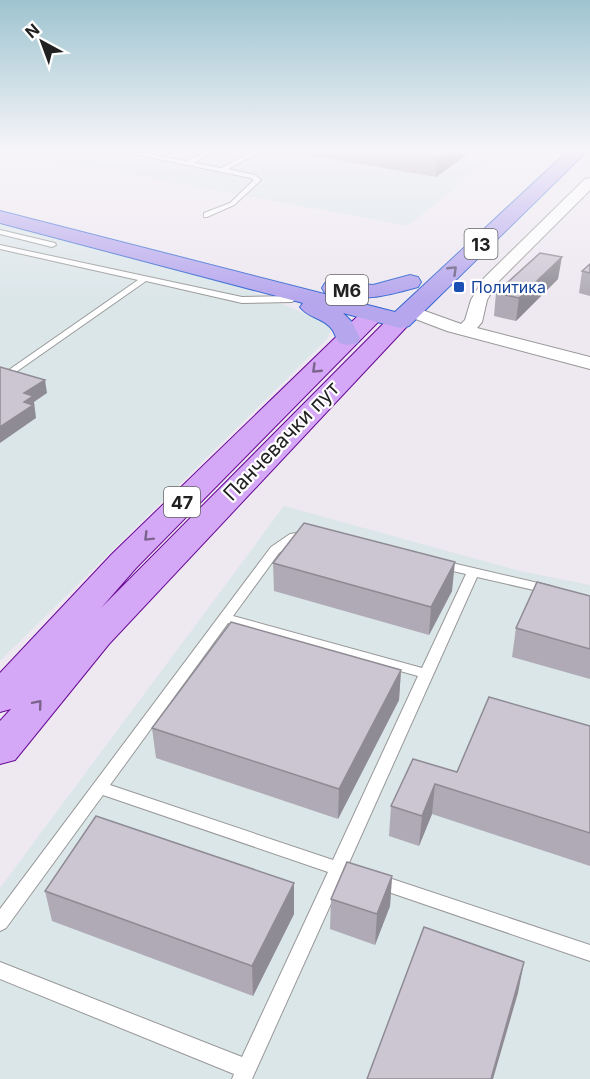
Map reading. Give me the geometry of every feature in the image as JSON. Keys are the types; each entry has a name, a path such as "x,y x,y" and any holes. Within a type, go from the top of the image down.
{"highway":[{"name":"Панчевачки пут","path":"392,313 410,282 501,200"},
{"name":"Панчевачки пут","path":"392,313 521,200"},
{"path":"0,204 288,290 392,313"},
{"path":"0,217 246,281 392,313"},
{"path":"246,281 259,288 288,290 335,319 345,328 348,338"},
{"name":"M6","path":"288,290 363,292 385,290 410,282"}],"main road":[{"name":"Панчевачки пут","path":"0,698 124,561 348,338 392,313"},
{"name":"Панчевачки пут","path":"0,749 96,635 392,313"}],"street":[{"path":"459,329 473,322 479,300 490,281 571,200"},
{"path":"392,313 590,363"}],"lane":[{"path":"207,215 236,200"},
{"path":"0,232 52,245 34,255"},
{"path":"0,247 242,300 288,290"},
{"path":"6,376 143,280"},
{"path":"0,923 275,550 294,537 315,533 326,536"},
{"path":"428,561 567,594"},
{"path":"0,970 244,1074 473,572"},
{"path":"225,618 427,674"},
{"path":"100,788 590,953"}],"shaded area":[{"path":"270,200 440,200 408,226"},
{"path":"0,222 246,289 320,320 332,328 327,339 0,661"},
{"path":"284,506 520,571 590,585 590,1079 0,1079 0,888"}],"building":[{"path":"540,253 562,257 519,298 496,293"},
{"path":"590,264 590,273 582,271"},
{"path":"0,367 45,380 24,393 33,396 24,402 33,405 0,427"},
{"path":"304,523 455,562 431,607 273,563"},
{"path":"537,582 590,596 590,649 516,628"},
{"path":"231,622 401,670 339,789 152,728"},
{"path":"489,697 590,726 590,833 435,784 422,816 391,806 413,759 457,772"},
{"path":"96,816 294,883 252,966 45,891"},
{"path":"347,862 392,876 377,914 331,899"},
{"path":"424,927 524,962 491,1079 367,1079"}],"place":[{"name":"Политика","path":"459,287"}]}
